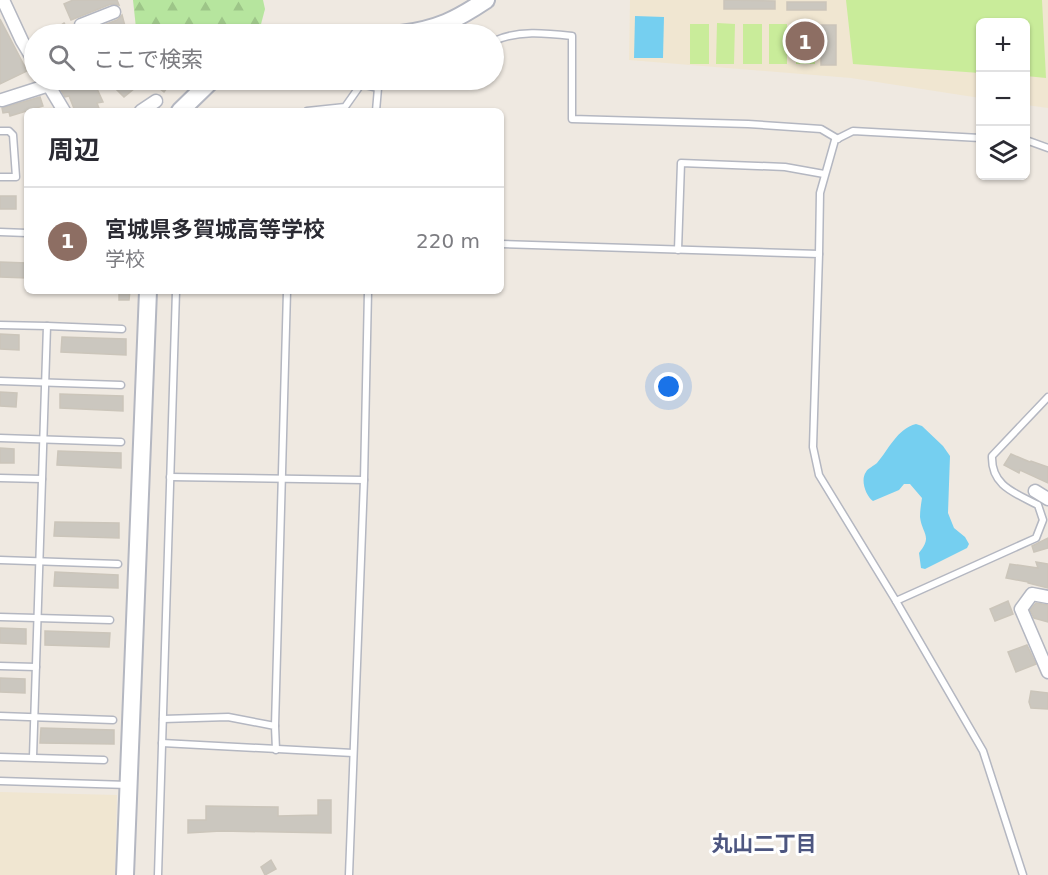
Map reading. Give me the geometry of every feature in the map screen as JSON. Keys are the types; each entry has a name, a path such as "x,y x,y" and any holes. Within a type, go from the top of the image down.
{"street":[{"path":"3,0 24,41"},
{"path":"444,24 486,0"},
{"path":"84,24 114,12"},
{"path":"2,99 26,90"},
{"path":"52,90 62,108"},
{"path":"183,108 200,90"},
{"path":"146,108 156,101"},
{"path":"125,875 148,294"},
{"path":"1035,491 1048,499"},
{"path":"1048,597 1032,594 1021,609 1048,672"}],"lane":[{"path":"504,37 536,33 572,36 572,119 747,124 821,129 838,139"},
{"path":"336,108 345,107 357,90"},
{"path":"376,108 378,90"},
{"path":"0,131 9,131 13,135 16,177 0,177"},
{"path":"976,138 853,131 835,140 820,193 813,447 819,475 896,601 983,751 1023,875"},
{"path":"1030,141 1048,148"},
{"path":"678,250 681,163 785,167 824,174"},
{"path":"0,232 24,233"},
{"path":"504,244 819,254"},
{"path":"158,875 176,294"},
{"path":"276,750 288,294"},
{"path":"349,875 364,480 368,294"},
{"path":"0,324 122,329"},
{"path":"33,758 47,326"},
{"path":"0,381 121,385"},
{"path":"896,601 1036,538 1043,520 1038,505 1017,494 997,479 992,468 992,456 1048,397"},
{"path":"0,438 121,442"},
{"path":"170,477 364,480"},
{"path":"0,478 42,479"},
{"path":"0,560 118,564"},
{"path":"0,617 110,620"},
{"path":"0,666 36,667"},
{"path":"0,716 113,720"},
{"path":"163,719 228,717 275,726"},
{"path":"162,743 353,753"},
{"path":"0,757 104,759"},
{"path":"0,781 129,785"}],"shaded area":[{"path":"630,0 1048,0 1048,108 1030,106 1030,18 976,18 976,97 851,78 629,60"},
{"path":"0,792 117,795 115,875 0,875"}],"green space":[{"path":"133,0 263,0 265,9 261,24 136,24"},
{"path":"846,0 1042,0 1046,78 1030,76 1030,18 976,18 976,73 853,64"},
{"path":"717,23 735,24 734,64 716,64"},
{"path":"690,24 709,24 709,64 690,64"},
{"path":"743,24 762,24 762,64 743,64"},
{"path":"769,24 787,24 787,64 769,64"},
{"path":"796,24 814,24 815,64 796,64"}],"water":[{"path":"635,16 664,17 663,58 634,58"},
{"path":"916,424 922,426 950,456 948,513 954,528 965,537 969,544 967,548 925,569 921,568 919,553 926,539 920,517 922,498 910,484 904,484 899,490 873,501 866,492 864,483 864,475 877,463 898,435"}],"building":[{"path":"73,0 117,0 119,5 111,4 71,20 64,4"},
{"path":"724,0 775,1 775,9 724,9"},
{"path":"787,2 826,2 826,10 787,10"},
{"path":"122,15 124,24 106,24 117,20"},
{"path":"0,19 24,65 24,72 0,84"},
{"path":"821,25 836,25 836,65 821,65"},
{"path":"61,90 98,90 103,102 97,103 99,108 74,108 69,96 65,97"},
{"path":"117,90 133,90 124,97"},
{"path":"40,97 43,106 24,108 24,112 10,116 9,112 3,113 2,108"},
{"path":"0,196 16,196 16,209 0,209"},
{"path":"0,262 24,263 24,278 0,277"},
{"path":"119,294 130,294 129,300 119,300"},
{"path":"0,334 19,335 19,350 0,349"},
{"path":"62,337 126,339 126,355 61,352"},
{"path":"0,392 17,393 16,407 0,406"},
{"path":"60,394 123,396 123,411 60,408"},
{"path":"0,448 14,449 14,463 0,463"},
{"path":"58,451 121,453 121,468 57,465"},
{"path":"1011,454 1048,467 1048,483 1004,465"},
{"path":"55,522 119,523 119,538 54,536"},
{"path":"1048,538 1048,548 1034,552 1032,546"},
{"path":"1036,562 1048,564 1048,588 1006,578 1010,564 1038,568"},
{"path":"55,572 118,575 118,588 54,586"},
{"path":"1008,601 1013,614 995,621 990,609"},
{"path":"1036,603 1048,605 1048,622 1034,618 1030,610"},
{"path":"0,628 26,629 26,644 0,643"},
{"path":"45,631 110,633 109,647 45,645"},
{"path":"1027,645 1036,664 1016,672 1008,652"},
{"path":"0,678 25,679 25,693 0,692"},
{"path":"1031,691 1048,693 1048,709 1031,708 1029,702"},
{"path":"41,728 114,730 114,744 40,743"},
{"path":"318,800 331,800 331,833 221,831 188,833 188,820 206,820 206,806 278,807 278,816 318,815"},
{"path":"271,860 276,869 265,875 261,867"}],"place":[{"name":"宮城県多賀城高等学校","path":"805,41"}],"district":[{"name":"丸山二丁目","path":"764,844"}]}
